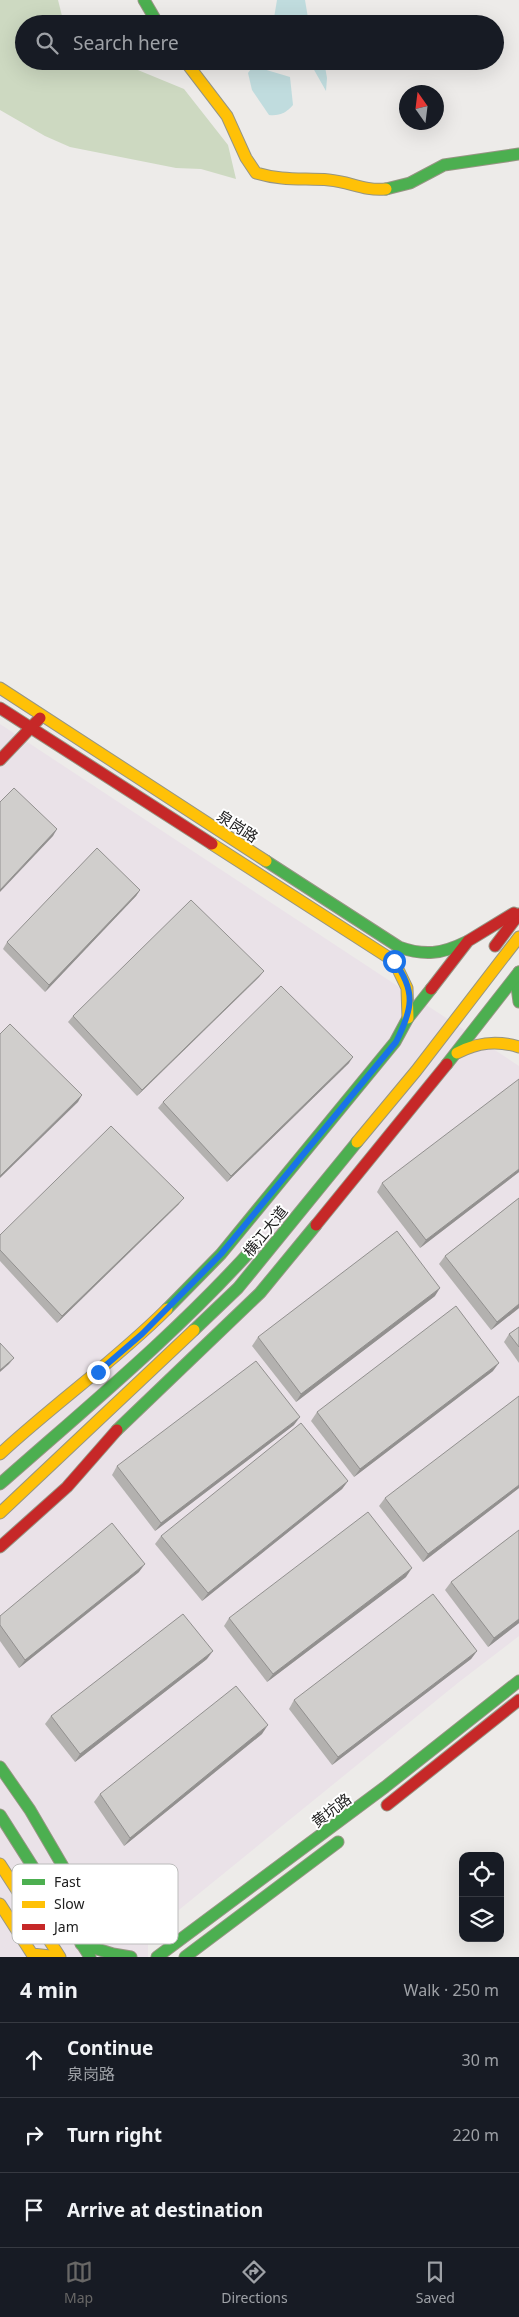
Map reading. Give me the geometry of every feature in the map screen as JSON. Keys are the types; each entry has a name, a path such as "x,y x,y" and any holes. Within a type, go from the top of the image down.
{"street":[{"path":"144,0 153,15"},
{"path":"192,70 227,116 256,173 277,179 331,180 370,190 393,188 410,183 444,165 495,156 519,154"},
{"name":"泉岗路","path":"0,688 399,947 413,953 435,954 448,952 519,912"},
{"name":"泉岗路","path":"0,708 391,959 400,970 408,990 410,1001 408,1018"},
{"path":"0,743 21,722 31,708"},
{"path":"0,760 32,729 42,716"},
{"path":"489,952 519,912"},
{"name":"横江大道","path":"0,1513 238,1288 416,1071 519,937"},
{"path":"0,1454 44,1414 142,1334 221,1254 388,1059 408,1018 468,941"},
{"path":"391,959 399,947"},
{"path":"519,972 517,987 519,1002"},
{"path":"0,1547 67,1488 119,1428 260,1293 432,1083 519,972"},
{"path":"453,1056 469,1046 484,1042 499,1041 519,1047"},
{"path":"416,1071 432,1083"},
{"path":"306,1186 361,1119"},
{"name":"横江大道","path":"0,1484 112,1385 226,1278 263,1236"},
{"name":"黄坑路","path":"178,1942 371,1799 519,1681"},
{"path":"374,1814 437,1767 519,1700"},
{"path":"0,1767 30,1810 62,1864"},
{"path":"0,1815 31,1864"},
{"name":"黄坑路","path":"184,1957 351,1832"},
{"path":"0,1864 12,1883"},
{"path":"0,1904 12,1923"},
{"path":"26,1944 32,1954 59,1957"},
{"path":"51,1944 59,1957"},
{"path":"81,1944 90,1957"},
{"path":"81,1944 131,1957"},
{"path":"145,1957 175,1944"},
{"name":"黄坑路","path":"157,1957 175,1944"}],"shaded area":[{"path":"0,724 519,1066 519,1636 459,1682 178,1911 178,1864 12,1864 12,1944 148,1944 148,1957 0,1957"}],"green space":[{"path":"0,0 58,0 62,15 15,15 15,70 138,70 184,89 228,145 236,179 201,169 176,168 70,147 45,136 0,110"}],"water":[{"path":"277,0 305,0 308,15 274,15"},
{"path":"250,70 266,70 290,77 293,105 283,113 269,115 252,90 248,73"},
{"path":"314,70 326,70 326,91"}],"building":[{"path":"14,788 57,829 0,890 0,802"},
{"path":"97,848 140,890 49,985 7,942"},
{"path":"191,900 264,971 142,1090 73,1016"},
{"path":"281,986 353,1057 231,1176 163,1102"},
{"path":"10,1024 82,1095 0,1176 0,1034"},
{"path":"519,1079 519,1169 426,1240 382,1183"},
{"path":"111,1126 184,1198 62,1316 0,1250 0,1235"},
{"path":"519,1198 519,1304 497,1322 445,1256"},
{"path":"397,1231 440,1288 301,1394 258,1337"},
{"path":"456,1306 499,1363 360,1469 317,1412"},
{"path":"519,1327 519,1347 509,1334"},
{"path":"0,1343 14,1358 0,1370"},
{"path":"256,1361 300,1417 161,1523 117,1466"},
{"path":"519,1396 519,1485 428,1554 385,1498"},
{"path":"301,1423 348,1481 208,1593 161,1536"},
{"path":"368,1512 412,1568 273,1674 229,1618"},
{"path":"112,1523 145,1564 25,1660 0,1625 0,1616"},
{"path":"519,1530 519,1619 494,1638 451,1582"},
{"path":"433,1594 477,1651 338,1757 294,1700"},
{"path":"183,1614 213,1651 80,1754 51,1716"},
{"path":"236,1686 268,1725 130,1838 100,1794"}],"traffic: fast":[{"path":"144,0 153,15"},
{"path":"386,189 410,183 444,165 519,154"},
{"path":"266,861 399,947 425,953 449,949 466,942"},
{"path":"519,972 517,987 519,1002"},
{"path":"447,1064 519,972"},
{"path":"167,1309 221,1254 395,1042 408,1018 431,989"},
{"path":"194,1330 238,1288 357,1142"},
{"path":"117,1430 260,1293 316,1225"},
{"path":"0,1484 162,1340 225,1279 254,1247"},
{"path":"178,1941 385,1787 519,1681"},
{"path":"0,1767 30,1810 62,1864"},
{"path":"0,1815 31,1864"},
{"path":"185,1957 338,1842"},
{"path":"81,1944 113,1954 131,1957"},
{"path":"82,1944 90,1957"},
{"path":"157,1957 174,1944"}],"traffic: slow":[{"path":"192,70 227,116 246,158 256,173 284,178 329,180 370,189 386,189"},
{"path":"0,688 266,861"},
{"path":"212,844 394,961 407,988 408,1018"},
{"path":"357,1142 416,1071 519,937"},
{"path":"457,1053 472,1046 488,1043 503,1043 519,1047"},
{"path":"0,1454 127,1347 167,1309"},
{"path":"0,1513 194,1330"},
{"path":"0,1864 12,1883"},
{"path":"0,1904 12,1923"},
{"path":"26,1944 32,1954 59,1957"},
{"path":"52,1944 60,1957"}],"traffic: jam":[{"path":"0,708 212,844"},
{"path":"0,760 40,718"},
{"path":"431,989 468,941 514,913"},
{"path":"495,946 519,914"},
{"path":"316,1225 447,1064"},
{"path":"0,1547 67,1487 117,1430"},
{"path":"387,1805 519,1700"}],"route":[{"path":"98,1372 142,1334 221,1254 396,1042 408,1018 410,1001 404,978 394,961"}]}
